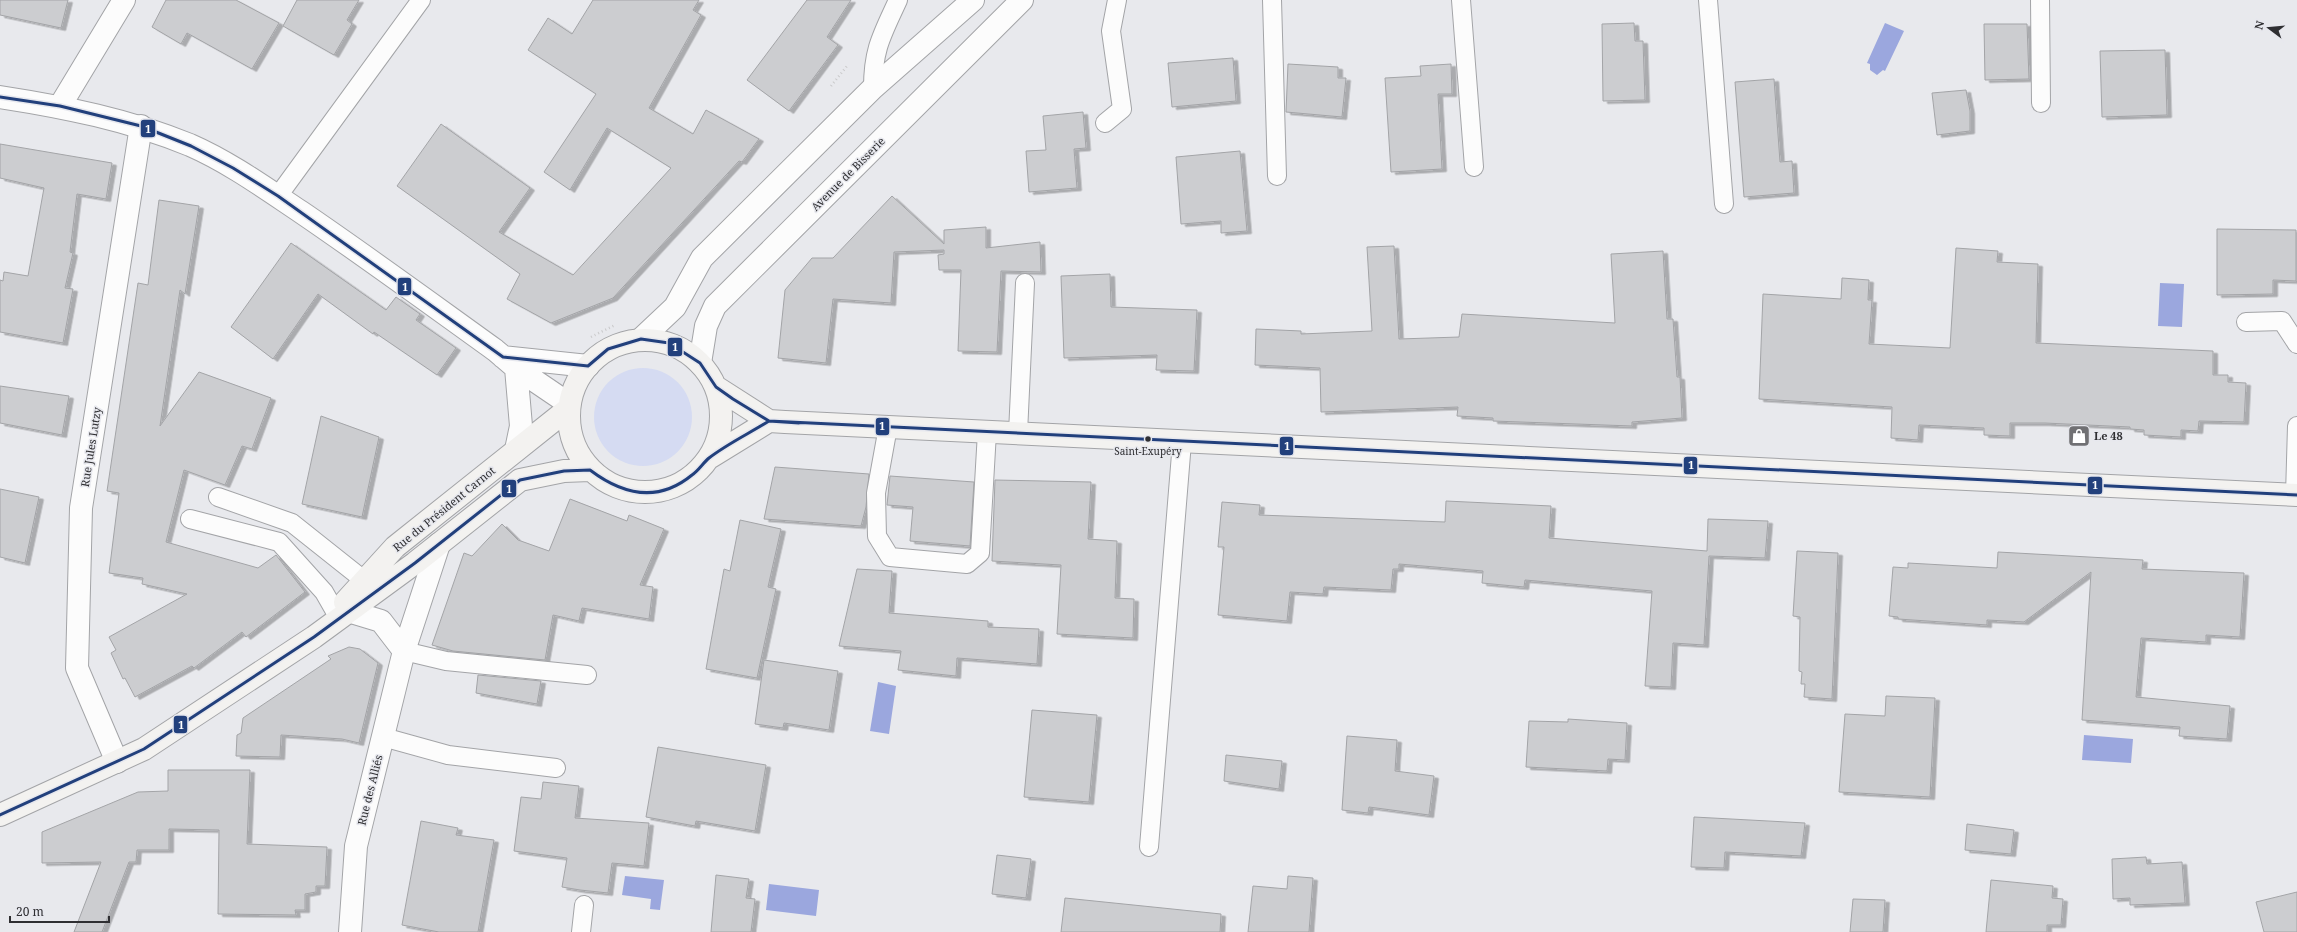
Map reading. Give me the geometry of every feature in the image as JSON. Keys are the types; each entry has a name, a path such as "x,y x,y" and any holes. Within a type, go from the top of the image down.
{"main road":[{"path":"769,420 708,458 693,475 674,487 652,492 629,491 608,484 590,470 572,442 568,407 582,372 588,366 608,348 641,339 669,343 700,363 716,387 769,420 1182,442 2296,495"},
{"path":"708,458 721,423 716,387"},
{"name":"Rue du Président Carnot","path":"342,612 365,581 396,547 568,407"},
{"name":"Rue du Président Carnot","path":"0,815 144,749 314,637 342,612 415,563 520,480 564,471 590,470"}],"street":[{"path":"60,106 124,0"},
{"path":"641,339 675,307 702,258 873,88 973,0"},
{"name":"Avenue de Bisserie","path":"700,363 706,326 715,306 1022,0"},
{"path":"0,97 60,106 142,126 198,150 234,168 338,237 568,407"},
{"name":"Rue Jules Lutzy","path":"118,762 77,668 81,508 142,126"},
{"path":"510,363 588,366"},
{"path":"510,363 521,426 516,450"},
{"name":"Rue des Alliés","path":"404,651 415,563 416,530"},
{"name":"Rue des Alliés","path":"350,932 356,846 404,651 439,544"},
{"path":"342,612 381,621 404,651"}],"lane":[{"path":"278,196 421,0"},
{"path":"873,88 873,63 878,43 898,0"},
{"path":"1105,123 1122,109 1111,31 1117,0"},
{"path":"1272,0 1278,176"},
{"path":"1461,0 1474,167"},
{"path":"1708,0 1724,204"},
{"path":"2040,0 2041,103"},
{"path":"1018,433 1025,283"},
{"path":"2246,322 2282,321 2297,344"},
{"path":"2296,495 2297,426"},
{"path":"888,427 876,493 877,536 890,557 967,564 980,553 987,432"},
{"path":"1149,847 1182,442"},
{"path":"218,497 292,523 365,581"},
{"path":"190,519 279,542 342,612"},
{"path":"404,651 446,661 588,675"},
{"path":"383,737 448,755 556,768"},
{"path":"581,932 584,905"}],"shaded area":[{"path":"643,368 662,371 678,382 689,398 692,417 689,436 678,452 662,463 643,466 624,463 608,452 597,436 594,417 597,398 608,382 624,371"}],"water":[{"path":"1885,23 1904,31 1885,71 1883,70 1877,75 1870,70 1870,64 1867,63"},
{"path":"2160,283 2184,284 2182,327 2158,326"},
{"path":"878,682 896,686 889,734 870,731"},
{"path":"2084,735 2133,739 2131,763 2082,760"},
{"path":"625,876 664,880 660,910 650,909 651,899 622,895"},
{"path":"769,884 819,890 816,916 766,910"}],"building":[{"path":"0,0 68,0 61,28 0,15"},
{"path":"166,0 236,0 279,23 252,69 187,33 181,44 152,27"},
{"path":"297,0 359,0 347,20 352,24 334,55 283,26"},
{"path":"593,0 699,0 693,10 701,15 649,108 693,134 706,110 759,139 742,162 739,161 613,298 551,323 507,299 520,274 397,186 441,124 530,188 499,232 573,275 671,168 607,128 570,190 544,172 596,94 528,50 548,18 572,34"},
{"path":"807,0 851,0 827,37 838,45 789,111 747,80"},
{"path":"1634,23 1635,41 1643,41 1645,100 1603,101 1602,24"},
{"path":"1984,24 2027,24 2029,79 1985,80"},
{"path":"2165,50 2167,115 2102,117 2100,51"},
{"path":"1233,58 1236,101 1172,107 1168,63"},
{"path":"1288,64 1338,67 1338,78 1346,78 1342,117 1286,112"},
{"path":"1451,64 1452,94 1438,94 1442,169 1391,172 1385,78 1421,76 1420,66"},
{"path":"1774,79 1780,162 1792,161 1794,193 1744,197 1735,82"},
{"path":"1966,90 1970,111 1970,131 1937,135 1932,93"},
{"path":"1083,112 1086,148 1074,149 1077,188 1029,192 1026,151 1046,150 1043,116"},
{"path":"0,144 112,163 106,199 77,194 70,252 73,253 65,288 73,289 63,343 0,332 0,280 3,281 4,272 28,276 44,188 0,178"},
{"path":"1240,151 1247,231 1221,233 1221,221 1181,224 1176,157"},
{"path":"892,196 944,244 944,230 986,227 986,248 1040,242 1041,272 1001,271 997,352 958,351 961,270 939,270 938,255 944,254 944,250 894,252 891,303 833,299 826,363 778,358 785,290 812,258 833,258"},
{"path":"159,200 199,206 185,294 180,290 160,426 199,372 271,398 252,449 242,446 225,485 184,470 166,542 258,568 276,555 305,592 246,637 242,632 194,668 192,666 135,697 125,678 123,679 111,653 116,650 109,637 187,594 142,584 143,578 109,573 119,493 107,491 138,283 148,285"},
{"path":"2217,229 2296,230 2296,281 2273,280 2273,294 2217,295"},
{"path":"291,243 386,310 396,297 420,314 416,320 456,348 437,375 374,332 373,334 318,294 273,359 231,327"},
{"path":"1394,246 1399,339 1459,337 1462,314 1615,323 1611,254 1663,251 1667,319 1673,319 1677,377 1680,377 1682,418 1632,422 1632,426 1493,421 1493,418 1457,416 1458,407 1321,412 1320,368 1255,365 1256,329 1301,331 1301,334 1372,331 1367,247"},
{"path":"1956,248 1998,251 1997,262 2038,264 2036,343 2213,351 2213,375 2228,375 2228,382 2246,383 2244,422 2199,421 2198,431 2181,430 2181,437 2144,435 2144,430 2130,429 2130,427 2045,423 2010,423 2010,436 1984,435 1984,428 1919,425 1918,440 1891,438 1892,407 1759,399 1763,294 1841,299 1842,278 1869,280 1868,300 1872,300 1869,344 1950,348"},
{"path":"1110,274 1111,307 1197,310 1194,371 1156,370 1157,355 1064,358 1061,276"},
{"path":"0,386 69,396 62,435 0,423"},
{"path":"321,416 379,437 362,517 302,504"},
{"path":"775,467 869,474 866,507 861,526 764,519"},
{"path":"890,476 974,482 970,546 910,541 913,507 887,505"},
{"path":"995,480 1091,482 1088,539 1117,541 1115,598 1134,599 1133,638 1057,634 1061,565 992,561"},
{"path":"0,489 39,497 25,563 0,557"},
{"path":"570,499 627,521 629,515 664,529 640,585 653,587 649,619 582,608 579,621 553,615 545,660 453,651 432,645 464,553 472,556 502,524 518,540 549,551"},
{"path":"1446,501 1551,506 1549,538 1707,551 1708,519 1768,521 1765,558 1709,556 1704,645 1673,643 1671,687 1645,686 1652,591 1525,580 1524,587 1482,583 1483,571 1399,564 1399,569 1393,569 1391,590 1324,587 1323,594 1290,592 1287,621 1218,615 1224,547 1218,547 1222,502 1260,505 1259,515 1445,522"},
{"path":"740,520 781,529 768,587 776,589 757,678 706,669 724,569 730,571"},
{"path":"1797,551 1838,553 1832,699 1804,697 1805,684 1801,684 1802,672 1799,671 1800,617 1793,616"},
{"path":"1998,552 2143,560 2142,569 2244,573 2240,637 2206,635 2206,642 2141,638 2136,697 2230,706 2227,739 2179,736 2180,727 2082,720 2091,572 2024,622 1987,620 1987,625 1898,619 1898,617 1889,616 1893,567 1908,568 1908,563 1997,568"},
{"path":"857,569 892,571 889,613 988,621 988,627 1039,629 1037,664 957,658 956,676 898,670 901,651 839,646"},
{"path":"349,647 360,649 378,663 359,743 342,739 281,735 280,757 236,756 237,735 241,733 243,718 331,659 328,656"},
{"path":"764,660 838,671 829,730 784,723 783,728 755,724"},
{"path":"478,675 541,681 537,704 476,693"},
{"path":"1886,696 1935,698 1930,797 1839,792 1845,714 1885,716"},
{"path":"1032,710 1097,715 1089,802 1024,797"},
{"path":"1568,719 1627,723 1625,760 1608,759 1607,771 1526,767 1529,721 1568,722"},
{"path":"1347,736 1397,740 1395,771 1434,776 1429,815 1369,807 1368,813 1342,810"},
{"path":"658,747 766,765 755,831 696,821 695,826 646,817"},
{"path":"1226,755 1282,761 1279,789 1224,781"},
{"path":"168,770 250,770 247,844 327,847 325,886 316,886 316,892 305,894 305,910 295,910 296,915 218,914 219,830 169,829 169,850 137,850 136,862 129,862 102,932 74,932 101,862 42,863 42,832 138,792 168,791"},
{"path":"543,782 579,786 575,818 649,823 644,866 612,863 608,893 580,890 562,887 567,858 514,851 521,797 541,799"},
{"path":"1694,817 1805,823 1801,856 1725,852 1724,868 1691,867"},
{"path":"421,821 458,828 456,835 494,840 478,932 439,932 402,925"},
{"path":"1967,824 2014,830 2011,854 1965,850"},
{"path":"997,855 1031,859 1026,898 992,894"},
{"path":"2146,857 2147,864 2182,862 2185,903 2130,905 2130,898 2113,899 2112,859"},
{"path":"716,875 749,879 746,898 755,899 751,932 711,932"},
{"path":"1288,876 1313,878 1309,932 1248,932 1253,886 1287,889"},
{"path":"1991,880 2053,886 2052,898 2063,899 2061,925 2047,925 2047,932 1986,932"},
{"path":"2297,892 2297,932 2264,932 2256,902"},
{"path":"1065,898 1221,914 1220,932 1061,932"},
{"path":"1853,899 1885,900 1883,932 1850,932"}],"transit line":[{"name":"1","path":"0,97 60,106 141,126 191,146 233,168 278,196 503,357 588,366 608,349 641,339 669,343 700,363 716,387 733,399 769,421 799,423"},
{"name":"1","path":"0,815 144,749 314,637 415,563 520,480 564,471 590,470 602,479 628,490 641,492 666,490 679,484 692,475 716,453 769,421 2297,495"}],"place":[{"name":"Le 48","path":"2079,436"},
{"name":"Saint-Exupéry","path":"1148,439"}]}
